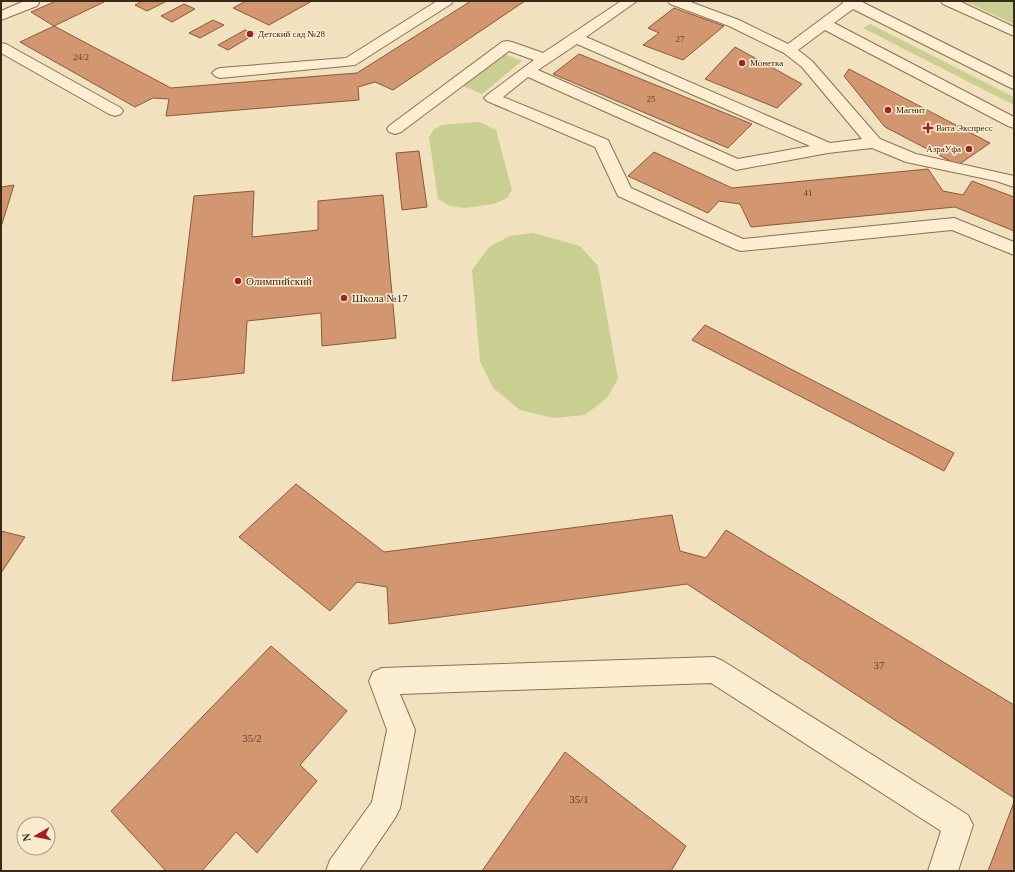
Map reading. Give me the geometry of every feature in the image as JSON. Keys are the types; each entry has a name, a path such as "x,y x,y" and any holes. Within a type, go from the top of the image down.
{"street":[{"path":"220,73 350,62 446,1"},
{"path":"630,1 527,71 492,98 602,144 624,192 741,245 954,224 1014,249"},
{"path":"675,1 734,22 789,50 807,64 874,143"},
{"path":"948,1 1014,32"},
{"path":"1,16 32,2"},
{"path":"789,50 824,24 850,2 1014,84"},
{"path":"824,24 1014,123"},
{"path":"576,38 828,148"},
{"path":"395,128 507,45 545,59"},
{"path":"1,47 115,110"},
{"path":"527,71 736,165 828,148 874,143 912,158 1000,177 1014,182"},
{"path":"341,871 384,808 401,730 382,681 714,670 958,824 942,871"}],"green space":[{"path":"964,1 1014,1 1014,24"},
{"path":"870,24 1014,97 1014,105 863,28"},
{"path":"491,49 522,61 482,94 449,80"},
{"path":"479,122 496,130 512,190 507,198 494,204 464,208 450,206 438,199 429,137 434,129 442,125"},
{"path":"533,233 580,246 598,266 618,379 607,398 585,415 554,418 520,410 493,388 480,361 472,270 489,247 510,236"}],"building":[{"path":"56,1 106,1 54,26 31,12"},
{"path":"143,1 167,1 147,11 135,5"},
{"path":"246,1 312,1 269,25 233,8"},
{"path":"471,1 525,1 393,90 375,82 358,87 359,100 166,116 169,99 153,98 135,107 20,42 54,26 171,88 357,73"},
{"path":"184,4 195,9 172,22 161,16"},
{"path":"674,8 724,26 683,60 643,45 659,33 648,28"},
{"path":"213,20 224,25 200,38 189,33"},
{"path":"245,30 255,34 228,50 218,45"},
{"name":"Монетка","path":"735,47 802,84 777,108 705,79"},
{"path":"579,54 752,124 728,148 553,74"},
{"path":"849,69 990,143 958,165 885,127 844,76"},
{"path":"419,151 427,207 402,210 396,153"},
{"path":"654,152 732,188 928,169 943,191 963,195 972,181 1014,197 1014,231 955,207 751,227 740,204 719,201 708,213 628,176"},
{"path":"14,185 1,227 1,187"},
{"path":"254,191 252,237 318,230 318,201 383,195 396,338 322,346 321,313 247,321 244,373 172,381 194,196"},
{"path":"705,325 954,453 944,471 692,340"},
{"path":"296,484 384,552 672,515 680,551 706,558 726,530 1014,705 1014,798 687,584 389,624 387,587 357,582 330,611 239,537"},
{"path":"1,531 25,537 1,573"},
{"path":"271,646 347,711 300,765 317,781 257,853 236,832 202,871 166,871 111,811"},
{"path":"565,752 686,846 671,871 482,871"},
{"path":"1014,802 1014,871 988,871"}],"place":[{"name":"Детский сад №28","path":"250,34"},
{"name":"Монетка","path":"742,63"},
{"name":"Магнит","path":"888,110"},
{"name":"Вита Экспресс","path":"928,128"},
{"name":"АзраУфа","path":"969,149"},
{"name":"Олимпийский","path":"238,281"},
{"name":"Школа №17","path":"344,298"}]}
